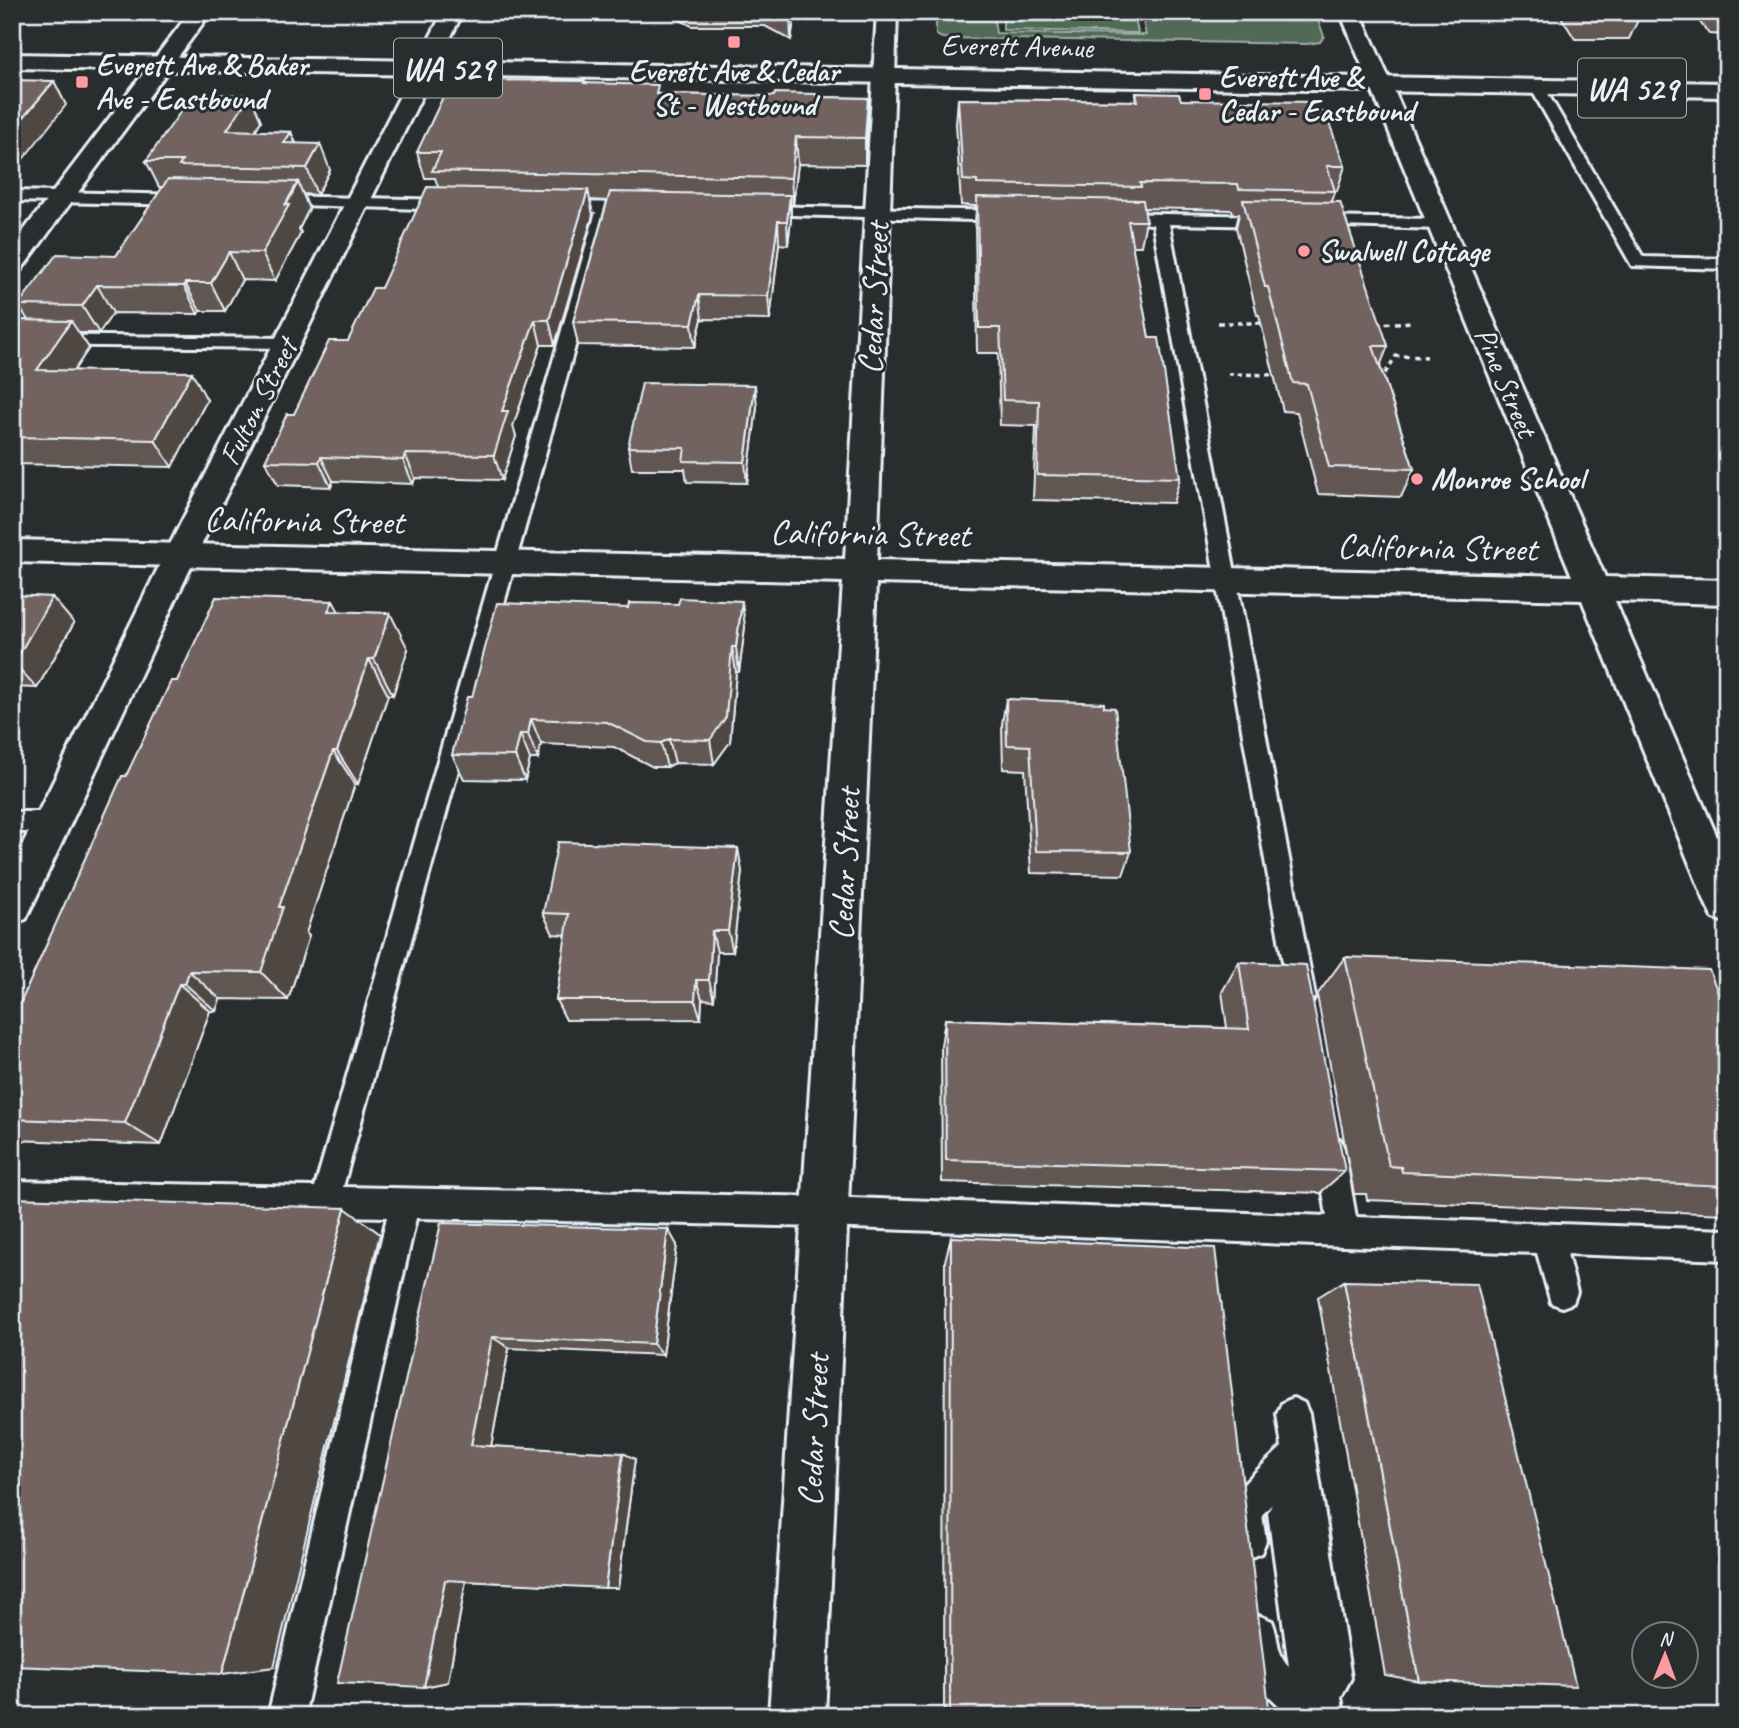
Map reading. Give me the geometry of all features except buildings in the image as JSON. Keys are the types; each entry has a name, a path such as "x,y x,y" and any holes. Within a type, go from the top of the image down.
{"street":[{"path":"12,264 201,12"},
{"name":"Fulton Street","path":"12,906 180,556 453,12"},
{"name":"Cedar Street","path":"797,1716 860,572 887,12"},
{"name":"Pine Street","path":"1350,12 1378,84 1595,589 1727,906"},
{"name":"Everett Avenue","path":"12,61 1726,91"},
{"name":"California Street","path":"12,551 1727,593"}],"lane":[{"path":"1537,87 1638,262 1727,264"},
{"path":"12,196 208,200"},
{"path":"263,201 462,205"},
{"path":"540,207 660,209"},
{"path":"325,1201 605,208"},
{"path":"741,210 1026,216"},
{"path":"1093,217 1438,224"},
{"path":"1160,219 1306,1014"},
{"path":"12,340 287,343"},
{"path":"12,822 52,822"},
{"path":"1325,1123 1344,1231"},
{"path":"12,1195 825,1212 1727,1245"},
{"path":"286,1716 405,1203"},
{"path":"1548,1239 1562,1292"},
{"path":"1293,1414 1304,1490 1285,1513 1308,1676 1321,1708"},
{"path":"1299,1452 1245,1509 1264,1666 1321,1708"}],"path":[{"path":"1179,322 1272,324"},
{"path":"1364,324 1414,322"},
{"path":"1368,377 1382,378 1396,356 1427,357"},
{"path":"1189,373 1285,375"}],"green space":[{"path":"936,12 993,12 996,33 1146,35 1141,12 1315,12 1324,36 1320,42 1307,44 942,38 936,35"},
{"path":"1003,12 1134,12 1138,33 1003,30"}],"place":[{"name":"Everett Ave & Cedar St - Westbound","path":"734,42"},
{"name":"Everett Ave & Baker Ave - Eastbound","path":"82,82"},
{"name":"Everett Ave & Cedar - Eastbound","path":"1205,94"},
{"name":"Swalwell Cottage","path":"1304,251"},
{"name":"Monroe School","path":"1417,479"}]}
